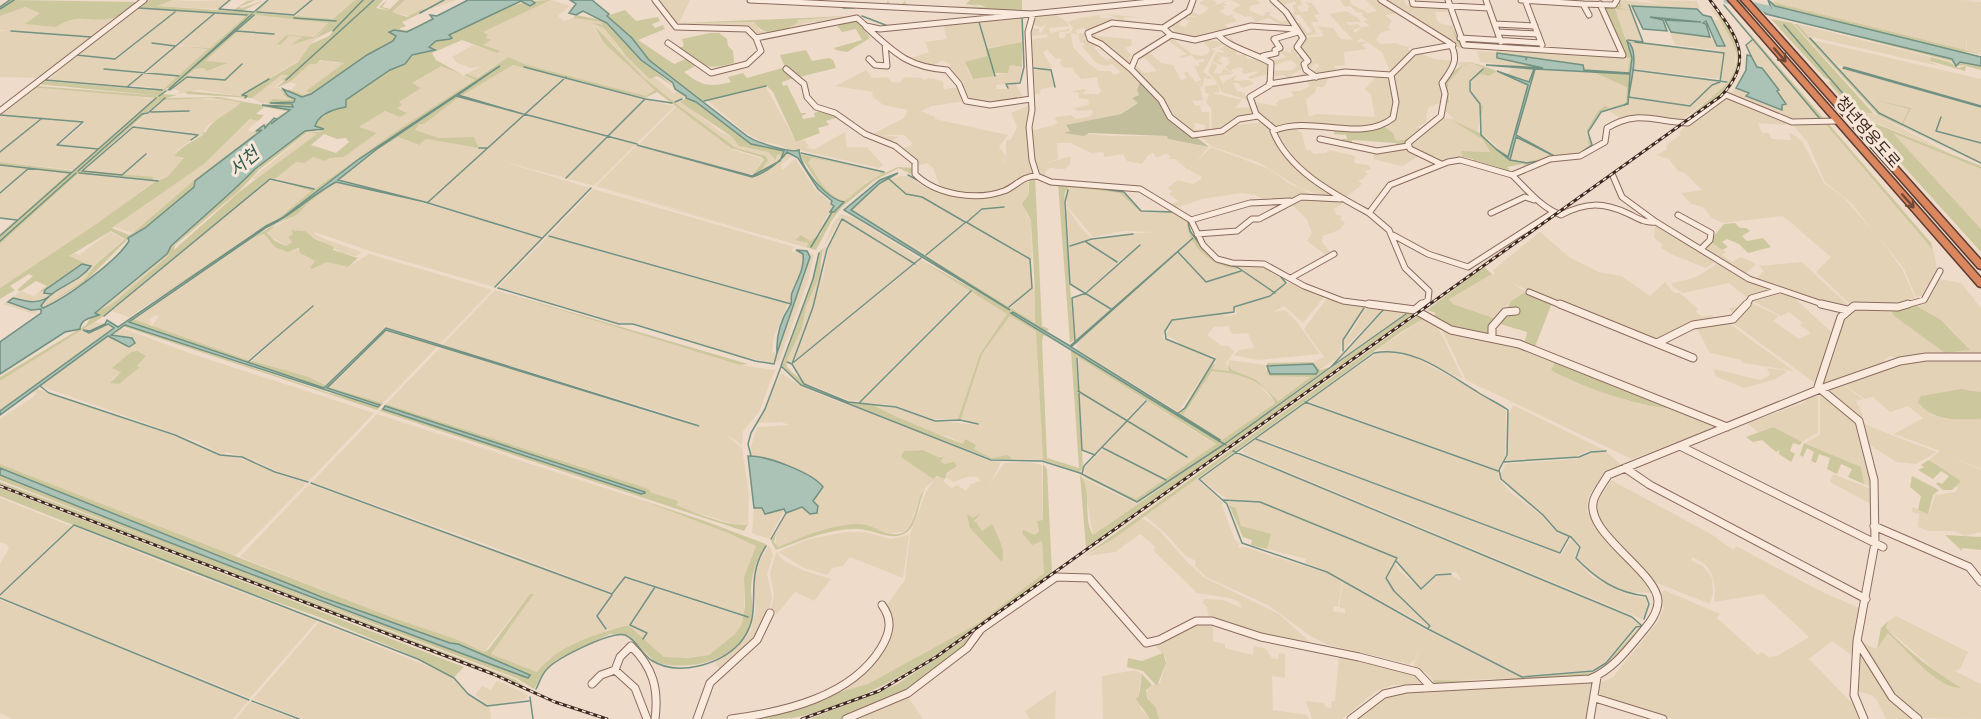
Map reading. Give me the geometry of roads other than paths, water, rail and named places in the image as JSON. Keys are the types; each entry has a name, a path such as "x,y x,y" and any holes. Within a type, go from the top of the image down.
{"highway":[{"name":"청년영웅도로","path":"1732,0 1981,284"},
{"name":"청년영웅도로","path":"1745,0 1981,266"}],"street":[{"path":"0,111 144,0"},
{"path":"655,0 676,27 692,26 702,31 747,29 756,38 761,51 747,64 711,73 668,43"},
{"path":"750,0 1034,14"},
{"path":"866,26 880,29 1170,0"},
{"path":"1163,28 1189,11 1193,0"},
{"path":"1274,0 1286,12 1303,40 1297,47 1308,61 1305,67 1316,77"},
{"path":"1381,0 1452,45 1458,60 1442,82 1445,94 1441,116 1435,123 1410,140 1408,146"},
{"path":"1412,0 1413,4 1449,3 1489,8"},
{"path":"1486,0 1504,48"},
{"path":"1545,51 1523,0 1616,5 1617,0"},
{"path":"1449,3 1462,44 1467,46 1623,55 1600,4"},
{"path":"1583,4 1589,15"},
{"path":"1034,14 1028,32 1031,99 1029,127 1032,160 1037,176"},
{"path":"756,38 854,19 866,26 903,60 924,68 947,70 959,84 966,101 972,104 992,106 1031,99"},
{"path":"1258,116 1239,119 1222,131 1193,135 1170,117 1161,100 1131,69 1104,46 1090,39 1088,33 1112,23 1163,28 1171,35 1195,40 1251,26 1297,30"},
{"path":"1495,24 1535,26"},
{"path":"1263,57 1276,53 1275,50 1280,48 1274,39 1297,30"},
{"path":"1498,32 1538,34"},
{"path":"1131,69 1134,58 1171,35"},
{"path":"1218,35 1228,45 1263,57 1271,65 1269,84"},
{"path":"1460,38 1541,43"},
{"path":"869,59 879,67 887,66 885,44"},
{"path":"1274,129 1258,116 1250,96 1269,84 1345,72 1391,75 1418,51 1452,45"},
{"path":"786,69 804,84 807,97 816,107 835,113 865,134 908,154 915,162 915,174 931,188 963,196 1004,191 1025,176 1037,176 1051,182 1140,189 1191,220 1203,245 1218,259 1232,263 1264,264 1304,286 1343,301 1415,310 1451,330 1492,336 1519,344 1727,427"},
{"path":"1274,129 1291,124 1359,129 1389,124 1394,120 1397,111 1391,75"},
{"path":"1369,213 1390,184 1441,164 1460,160 1484,170 1512,175 1550,159 1580,156 1605,142 1607,128 1628,116 1652,116 1688,123 1726,95 1792,122 1838,121"},
{"path":"1274,129 1274,138 1283,149 1341,199 1369,213 1385,225 1393,235 1405,268 1430,291 1428,300 1415,310"},
{"path":"1320,139 1377,151 1408,146 1441,164"},
{"path":"1512,175 1534,200"},
{"path":"1614,176 1618,191 1639,211 1749,279 1780,289 1810,303 1846,310"},
{"path":"1197,234 1238,231 1252,219 1259,219 1304,196 1341,199"},
{"path":"1491,213 1525,197 1561,215 1595,201 1647,223 1656,222"},
{"path":"1191,220 1255,202 1295,201"},
{"path":"1393,235 1428,254 1468,267 1554,212"},
{"path":"1678,215 1711,233 1710,240 1702,248"},
{"path":"1291,278 1334,254"},
{"path":"1864,719 1854,695 1857,675 1857,641 1879,545 1874,526 1874,480 1859,421 1820,389 1819,382 1841,317 1846,310 1854,306 1898,308 1924,300 1940,271"},
{"path":"1658,343 1694,325 1733,319 1742,312 1751,298 1780,289"},
{"path":"1529,292 1693,358"},
{"path":"1492,336 1492,327 1505,312 1516,311"},
{"path":"1351,719 1384,694 1431,687 1553,682 1597,677 1624,654 1654,617 1658,606 1653,588 1601,528 1592,509 1593,500 1605,478 1820,389 1912,358 1981,357"},
{"path":"1680,446 1879,545"},
{"path":"1625,468 1650,485 1866,599"},
{"path":"1874,526 1969,567 1981,582"},
{"path":"846,719 885,704 922,683 967,648 981,629 1056,577 1089,578 1146,643 1156,643 1175,629 1196,621 1225,623 1258,636 1410,670 1425,678 1431,687"},
{"path":"731,719 797,706 829,691 873,662 883,646 890,627 887,612 882,605"},
{"path":"697,719 710,683 757,640 770,613"},
{"path":"1857,641 1892,697 1918,719"},
{"path":"592,684 601,675 615,670 620,657 631,646 647,663 657,692 655,719"},
{"path":"615,670 635,688 647,719"},
{"path":"1590,719 1597,677"},
{"path":"1595,698 1663,719"}],"water":[{"name":"서천","path":"468,0 531,0 535,3 530,6 521,1 449,35 452,38 450,39 436,41 429,47 435,50 412,55 405,64 390,70 346,100 346,107 323,115 315,126 324,129 305,131 255,169 171,246 167,254 95,313 99,315 82,323 80,329 65,332 0,374 0,342 41,313 41,309 31,310 8,302 13,298 38,301 51,294 41,306 43,308 77,288 102,269 123,249 129,241 128,238 145,228 194,187 195,181 262,130 256,131 264,125 265,128 274,118 277,119 271,124 290,110 262,105 293,107 292,104 270,103 294,102 295,99 288,96 283,89 302,97 311,94 367,55 393,41 396,36 389,32 394,30 407,32 433,19 430,15 437,16"},
{"path":"570,0 592,0 632,38 649,60 747,136 773,147 799,150 804,165 815,181 829,195 844,202 834,212 830,212 834,206 831,204 832,201 818,189 798,158 787,152 781,159 784,151 751,144 675,89 673,83 641,60 607,23 583,11 576,15 569,13 576,4"},
{"path":"1768,0 1775,6 1981,57 1981,66 1960,62 1956,66 1952,59 1766,14 1758,5 1771,8"},
{"path":"1632,6 1697,9 1703,15 1711,17 1725,46 1717,46 1706,21 1703,23 1706,24 1710,37 1671,32 1665,20 1701,22 1650,17 1663,20 1667,31 1643,29"},
{"path":"1627,41 1631,46 1634,61 1628,104 1624,105 1628,103 1630,74 1535,69 1516,135 1556,157 1516,137 1510,160 1497,150 1508,157 1528,85 1497,71 1529,82 1534,69 1486,65 1543,68 1497,58 1497,53 1526,57 1526,60 1527,57 1583,65 1584,70 1630,73 1632,58"},
{"path":"1747,55 1751,56 1757,67 1762,68 1779,90 1777,91 1786,104 1782,105 1782,110 1746,96 1749,93 1736,88 1746,70"},
{"path":"500,66 458,95 523,114 456,96 377,149 338,180 425,202 336,182 129,322 324,388 386,328 699,426 386,330 327,388 380,405 378,407 125,325 111,335 132,338 135,343 129,347 108,336 0,415 0,411 114,328 108,324 89,333 83,330 90,331 105,324 107,320 118,327 266,226 282,218 359,159"},
{"path":"637,145 752,176 777,163 752,177"},
{"path":"898,173 880,183 851,210 1010,310 844,210 880,180"},
{"path":"1193,238 1071,347 1219,441 1011,313 1013,312 1070,346"},
{"path":"796,250 807,251 810,257 777,353 779,328 791,304 792,293 803,264 803,254"},
{"path":"82,264 91,266 86,272 52,294 44,293 45,290"},
{"path":"1313,364 1318,371 1316,374 1270,374 1267,366"},
{"path":"385,406 645,493 641,494 383,409"},
{"path":"748,456 766,458 789,466 818,482 823,487 813,501 818,506 817,513 810,514 802,507 786,513 784,509 765,514 762,508 754,508"},
{"path":"0,468 324,598 458,644 530,675 528,678 197,553 0,475"}],"waterway":[{"path":"0,7 10,0"},
{"path":"0,9 14,0"},
{"path":"230,0 219,9 254,12"},
{"path":"255,11 268,0"},
{"path":"257,12 294,15 312,0"},
{"path":"333,31 363,0"},
{"path":"286,80 374,0"},
{"path":"420,13 444,0"},
{"path":"1727,0 1768,9"},
{"path":"1628,40 1643,42 1629,5"},
{"path":"1724,5 1821,120"},
{"path":"138,8 247,15"},
{"path":"843,8 854,8"},
{"path":"76,55 115,59 175,12"},
{"path":"144,73 215,13"},
{"path":"184,76 252,14"},
{"path":"184,76 254,15"},
{"path":"862,16 888,26"},
{"path":"1008,88 1006,84 1020,83 1024,67 1022,16"},
{"path":"294,18 336,21"},
{"path":"979,22 995,76"},
{"path":"1784,25 1864,118"},
{"path":"11,31 91,37"},
{"path":"236,31 274,34"},
{"path":"1810,38 1879,113 1981,163"},
{"path":"1751,56 1746,45 1752,40"},
{"path":"1635,42 1724,53 1720,81"},
{"path":"152,43 175,46"},
{"path":"170,90 187,77 225,80 242,64"},
{"path":"524,67 565,78"},
{"path":"1844,67 1981,106"},
{"path":"1033,68 1051,70 1055,87"},
{"path":"1843,68 1981,107"},
{"path":"104,69 144,73"},
{"path":"1483,69 1470,81 1470,91 1480,104 1481,135 1497,150"},
{"path":"1633,70 1720,81"},
{"path":"127,87 144,73"},
{"path":"144,73 179,76"},
{"path":"168,90 184,76"},
{"path":"180,79 184,76"},
{"path":"49,77 45,80 162,90"},
{"path":"525,114 565,78"},
{"path":"565,78 645,99 672,103"},
{"path":"245,98 247,96 242,95 269,79"},
{"path":"1628,97 1690,106 1712,85 1720,81"},
{"path":"1720,81 1727,82"},
{"path":"704,101 766,86"},
{"path":"159,96 166,91"},
{"path":"0,236 156,98"},
{"path":"78,171 142,114 148,113 165,98"},
{"path":"675,102 682,99"},
{"path":"608,136 644,100"},
{"path":"1583,151 1592,145 1588,132 1601,112 1624,105"},
{"path":"151,112 189,111"},
{"path":"427,203 525,114"},
{"path":"525,114 608,136"},
{"path":"0,115 83,122 57,145 98,149"},
{"path":"1941,117 1936,131 1981,143"},
{"path":"0,152 41,119"},
{"path":"146,154 122,175 82,171 133,127 198,135 191,140"},
{"path":"566,178 608,136"},
{"path":"608,136 637,144"},
{"path":"479,148 487,148"},
{"path":"801,153 884,172"},
{"path":"1510,160 1527,163 1539,161"},
{"path":"0,165 29,168"},
{"path":"0,193 29,168"},
{"path":"29,168 71,173"},
{"path":"0,241 76,173"},
{"path":"79,173 158,181"},
{"path":"908,175 936,190"},
{"path":"104,316 270,179 314,189"},
{"path":"889,179 906,194 922,197 965,222"},
{"path":"495,287 591,188"},
{"path":"1104,189 1124,192 1141,211 1174,212"},
{"path":"1068,190 1065,202 1070,284 1085,293"},
{"path":"427,203 542,238"},
{"path":"967,222 982,209 1004,207"},
{"path":"811,247 832,212"},
{"path":"0,218 17,220"},
{"path":"792,364 813,307 827,249 842,219 914,264"},
{"path":"1188,221 1190,231 1204,250"},
{"path":"926,255 966,222 1030,259 1032,288 1009,307"},
{"path":"1070,246 1092,239 1133,234"},
{"path":"549,236 791,304"},
{"path":"1086,242 1117,262"},
{"path":"1085,293 1140,245"},
{"path":"1178,252 1206,282 1241,271"},
{"path":"781,366 813,279 819,253"},
{"path":"914,264 921,258"},
{"path":"1223,263 1237,267 1274,293"},
{"path":"794,362 914,264"},
{"path":"1274,293 1286,283 1281,277"},
{"path":"498,288 619,324 633,324 755,361 774,364 777,353"},
{"path":"860,402 971,291"},
{"path":"1075,341 1072,298 1085,293"},
{"path":"1085,293 1111,309"},
{"path":"1177,414 1185,408 1215,359 1166,339 1165,331 1172,320 1234,312 1234,307 1270,296 1274,293"},
{"path":"248,362 313,306"},
{"path":"1343,351 1343,340 1364,308"},
{"path":"1331,367 1384,309"},
{"path":"1331,367 1406,314"},
{"path":"1306,402 1374,353 1401,353 1415,357 1428,362 1508,410 1507,455 1503,462"},
{"path":"1077,358 1079,391"},
{"path":"787,362 792,364"},
{"path":"792,364 804,384 848,402 896,407 935,421 960,420 978,424"},
{"path":"751,456 748,444 751,433 765,409 781,366"},
{"path":"781,366 801,385 991,460 1042,461 1080,473 1137,502 1224,444"},
{"path":"1224,444 1331,367"},
{"path":"40,386 49,393 175,435 220,455 242,457 275,472 308,482"},
{"path":"1079,391 1127,421"},
{"path":"1079,391 1082,450 1095,455"},
{"path":"1127,421 1146,401"},
{"path":"1236,452 1306,402"},
{"path":"1306,402 1498,471"},
{"path":"1095,455 1127,421"},
{"path":"1127,421 1187,457"},
{"path":"1256,439 1560,553 1569,537"},
{"path":"1219,441 1224,444"},
{"path":"1103,448 1166,480"},
{"path":"1503,462 1579,457 1591,452 1606,451"},
{"path":"1236,452 1632,617 1641,625"},
{"path":"1236,452 1199,479 1227,504 1242,543 1327,572 1428,629 1522,677 1593,671 1606,663 1636,627 1642,626"},
{"path":"1082,474 1084,466 1095,455"},
{"path":"1503,462 1499,470 1501,479 1543,515 1557,531 1571,537 1580,547 1576,558 1608,584 1626,592 1646,596 1649,604 1644,619"},
{"path":"311,483 612,594 625,577 748,617"},
{"path":"1223,500 1260,502 1397,558 1386,578 1394,591 1430,626 1428,628"},
{"path":"771,539 786,513"},
{"path":"0,595 74,525 418,659 454,678 468,694 487,706 529,701"},
{"path":"536,689 547,669 561,658 584,646 618,635 629,637 651,660 673,668 697,666 720,658 739,644 752,621 755,573 766,546"},
{"path":"1396,561 1421,589 1436,575 1451,574"},
{"path":"643,639 647,633 630,625 655,587"},
{"path":"606,629 597,616 612,595"},
{"path":"0,598 249,700"},
{"path":"530,697 533,719"},
{"path":"252,701 299,719"}],"railway":[{"path":"802,719 879,691 936,657 1721,96 1732,83 1740,59 1734,36 1710,0"},
{"path":"0,486 493,674 555,702 607,719"}]}
